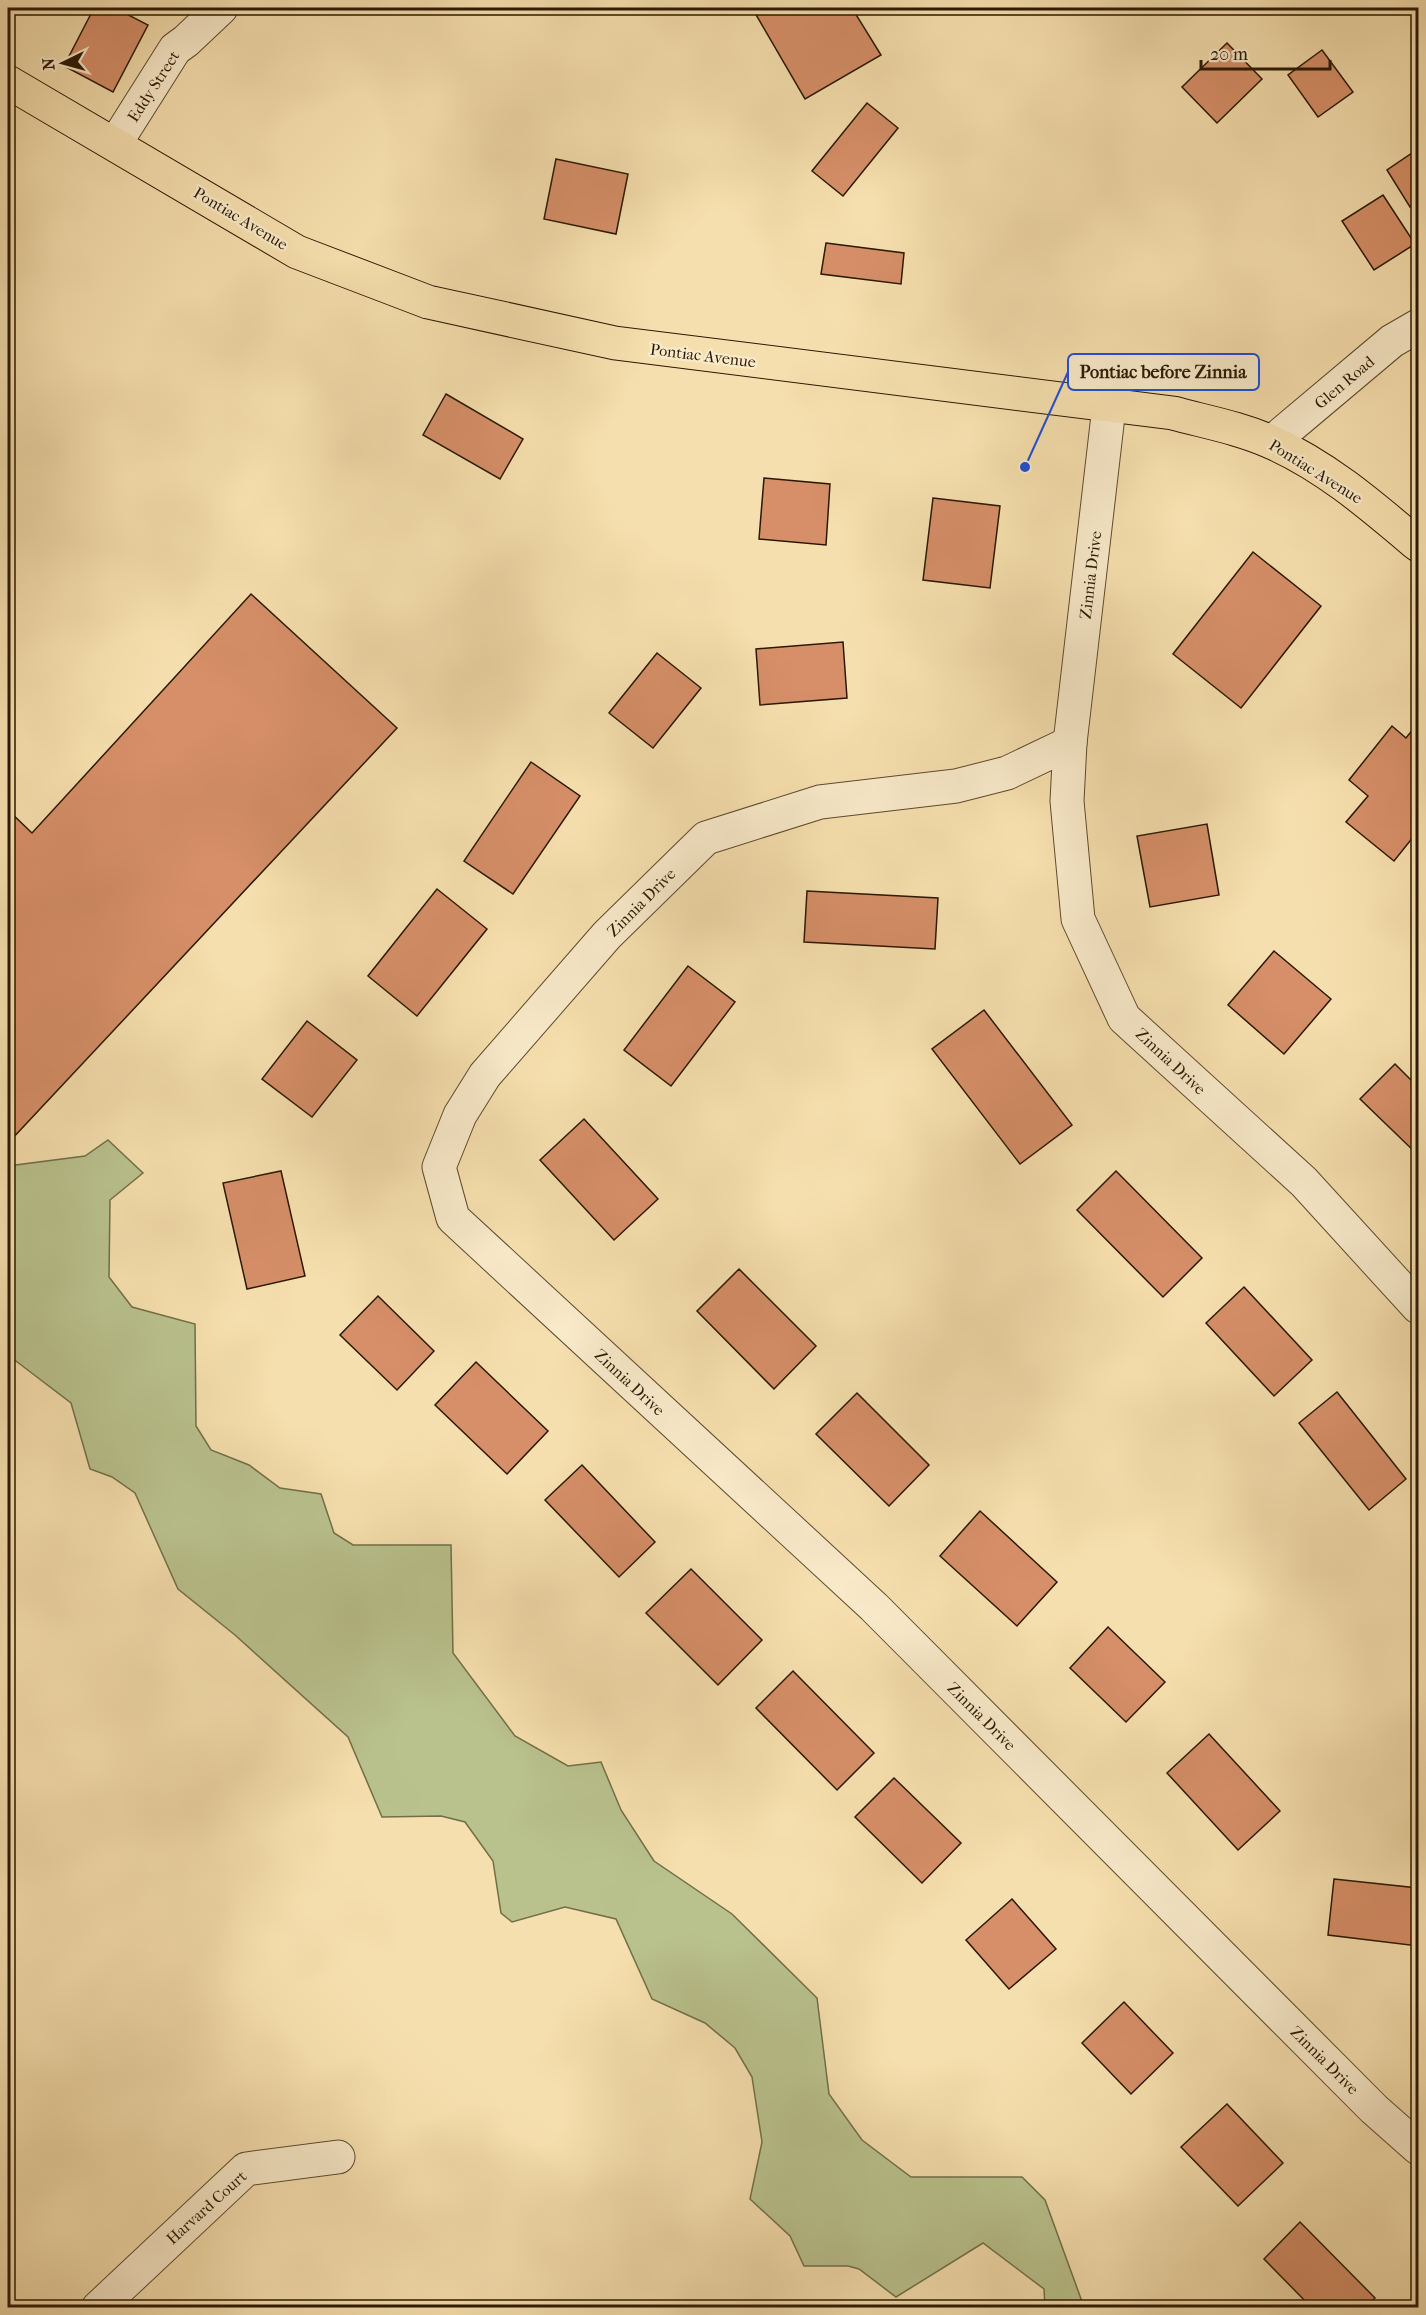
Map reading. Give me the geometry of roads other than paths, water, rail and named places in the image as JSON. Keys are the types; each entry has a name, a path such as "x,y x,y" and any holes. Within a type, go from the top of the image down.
{"main road":[{"name":"Pontiac Avenue","path":"8,82 297,252 428,302 615,343 1173,414 1246,432 1272,442 1359,496 1419,545"}],"street":[{"name":"Eddy Street","path":"115,144 175,49 186,42 221,8"},
{"name":"Glen Road","path":"1272,442 1392,341 1419,326"},
{"name":"Zinnia Drive","path":"1109,407 1070,743 1067,801 1078,919 1124,1018 1304,1182 1419,1307"},
{"name":"Zinnia Drive","path":"1070,743 1007,773 956,786 820,802 706,838 607,935 485,1075 460,1115 439,1167 453,1218 874,1607 1374,2109 1419,2148"},
{"name":"Harvard Court","path":"98,2307 246,2169 338,2157"}],"place":[{"name":"Pontiac before Zinnia","path":"1025,467"}]}
